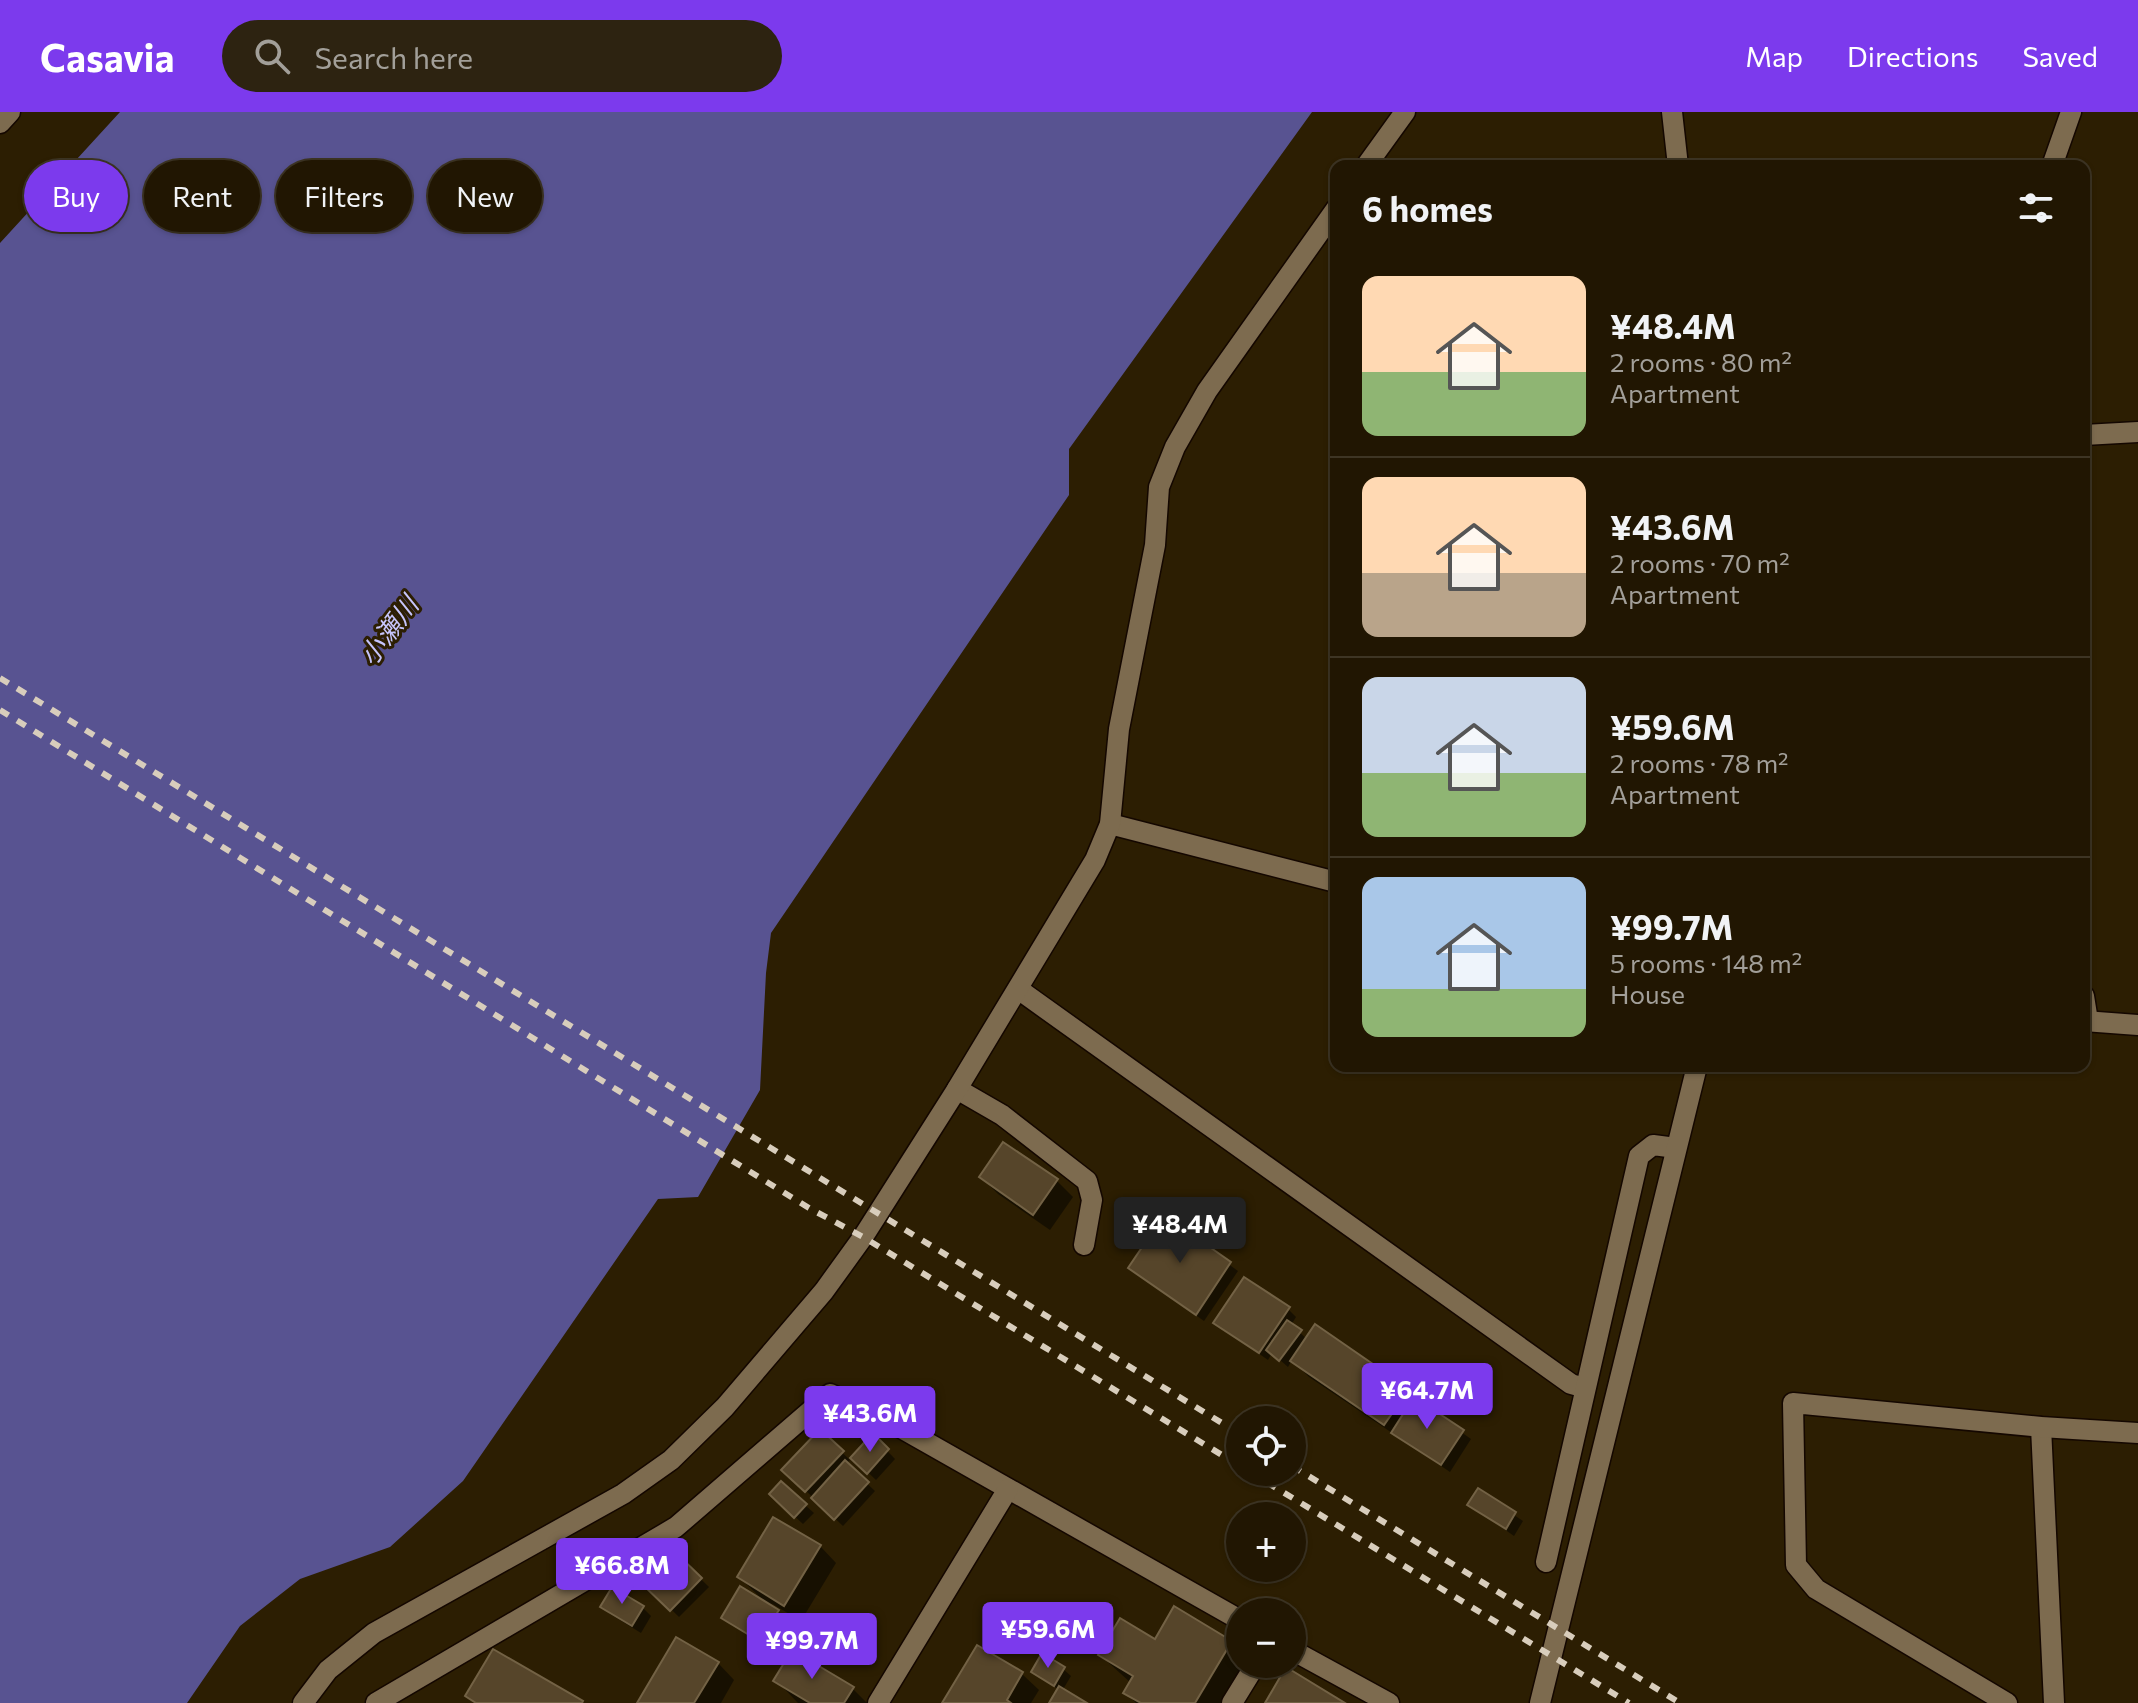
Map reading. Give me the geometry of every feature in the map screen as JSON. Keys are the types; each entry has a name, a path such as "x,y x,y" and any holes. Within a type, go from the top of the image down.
{"street":[{"path":"0,123 10,112"},
{"path":"1370,160 1405,112"},
{"path":"1672,112 1677,160"},
{"path":"2054,160 2071,112"},
{"path":"303,1703 328,1670 374,1633 623,1494 671,1460 725,1407 824,1291 863,1237 957,1089 1095,860 1110,824 1119,729 1155,545 1159,487 1175,447 1207,391 1330,217"},
{"path":"2090,435 2138,432"},
{"path":"1110,824 1330,880"},
{"path":"1018,989 1571,1384 1585,1388"},
{"path":"2090,1021 2138,1025"},
{"path":"1540,1703 1695,1072"},
{"path":"957,1089 1002,1115 1087,1181 1092,1200 1084,1245"},
{"path":"1546,1562 1639,1156 1653,1145 1676,1148"},
{"path":"376,1703 676,1527 830,1394 880,1416 1226,1612"},
{"path":"2007,1703 1816,1589 1796,1565 1793,1403 2041,1427 2138,1433"},
{"path":"2041,1427 2054,1703"},
{"path":"878,1703 1008,1489"},
{"path":"1306,1658 1389,1703"},
{"path":"1232,1703 1247,1678"}],"water":[{"name":"小瀬川","path":"120,112 1312,112 1069,449 1069,495 771,933 760,1090 698,1197 658,1199 463,1481 390,1547 300,1579 240,1626 187,1703 0,1703 0,243 24,217 24,232 128,232 128,160 76,160"}],"building":[{"path":"1003,1142 1058,1179 1033,1215 979,1177"},
{"path":"1164,1215 1231,1262 1196,1315 1128,1268"},
{"path":"1244,1277 1290,1307 1259,1353 1213,1323"},
{"path":"1287,1320 1302,1330 1279,1361 1266,1350"},
{"path":"1315,1324 1409,1389 1384,1425 1290,1361"},
{"path":"1414,1397 1464,1430 1441,1465 1391,1433"},
{"path":"820,1429 844,1451 805,1492 781,1470"},
{"path":"873,1433 889,1449 867,1474 850,1458"},
{"path":"845,1460 869,1482 834,1520 811,1498"},
{"path":"781,1481 807,1504 794,1518 769,1494"},
{"path":"1478,1488 1516,1512 1506,1529 1467,1505"},
{"path":"773,1517 821,1545 784,1606 737,1577"},
{"path":"672,1549 702,1578 670,1611 640,1582"},
{"path":"740,1586 779,1610 759,1641 721,1618"},
{"path":"612,1587 644,1606 632,1626 600,1607"},
{"path":"1174,1606 1226,1637 1226,1651 1195,1703 1141,1703 1123,1693 1133,1676 1098,1655 1120,1618 1155,1639"},
{"path":"676,1637 719,1662 694,1703 637,1703"},
{"path":"977,1645 1023,1672 1007,1700 1011,1703 942,1703"},
{"path":"493,1649 582,1703 476,1703 465,1696"},
{"path":"792,1650 854,1687 844,1703 810,1703 773,1681"},
{"path":"1042,1653 1065,1667 1054,1686 1031,1672"},
{"path":"1280,1678 1304,1678 1345,1703 1265,1703"},
{"path":"1059,1686 1087,1703 1049,1703"}],"railway":[{"path":"0,678 1226,1425"},
{"path":"0,710 809,1208 863,1237 1226,1457"},
{"path":"1306,1475 1680,1703"},
{"path":"1273,1486 1629,1703"}]}
